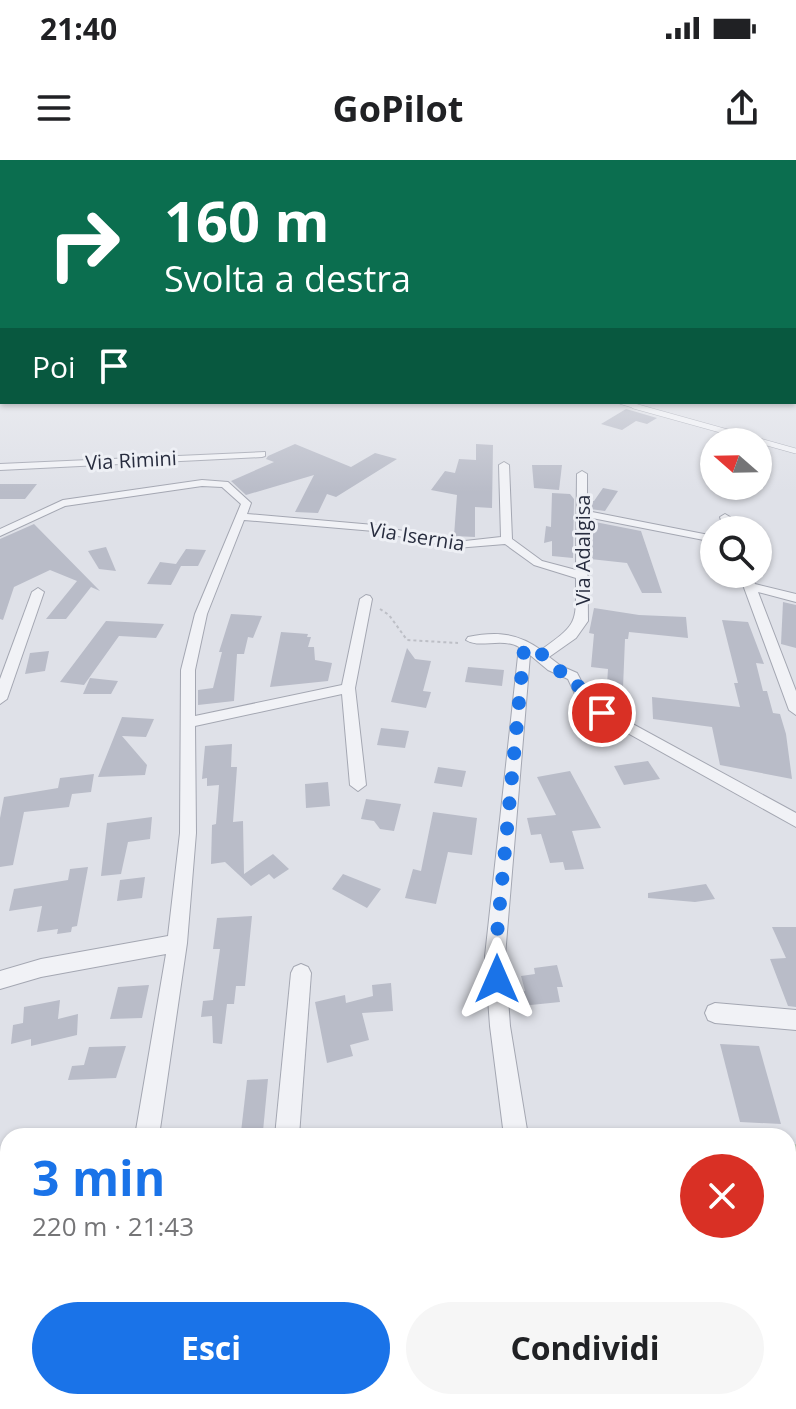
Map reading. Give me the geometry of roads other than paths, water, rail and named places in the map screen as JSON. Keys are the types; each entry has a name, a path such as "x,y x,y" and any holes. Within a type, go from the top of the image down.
{"street":[{"name":"Via Rimini","path":"0,467 262,454"},
{"path":"504,465 507,540 538,563 583,576"},
{"name":"Via Adalgisa","path":"536,650 571,635 582,621 582,474"},
{"path":"0,533 63,503 202,483 225,484 246,503 201,614 188,670 188,833 177,943 148,1128"},
{"path":"584,513 700,536"},
{"name":"Via Isernia","path":"241,517 374,528 456,545 507,540"},
{"path":"751,588 796,710"},
{"path":"769,588 796,598"},
{"path":"0,699 3,682 36,597"},
{"path":"358,785 348,688 366,599"},
{"path":"473,640 506,637 536,650 554,668 577,680 579,690 602,713 796,821"},
{"path":"515,1128 500,1026 495,956 524,649 536,650"},
{"path":"189,722 348,688"},
{"path":"0,980 41,968 177,943"},
{"path":"288,1128 301,973"},
{"path":"715,1013 796,1020"}],"lane":[{"path":"628,404 796,451"}]}
